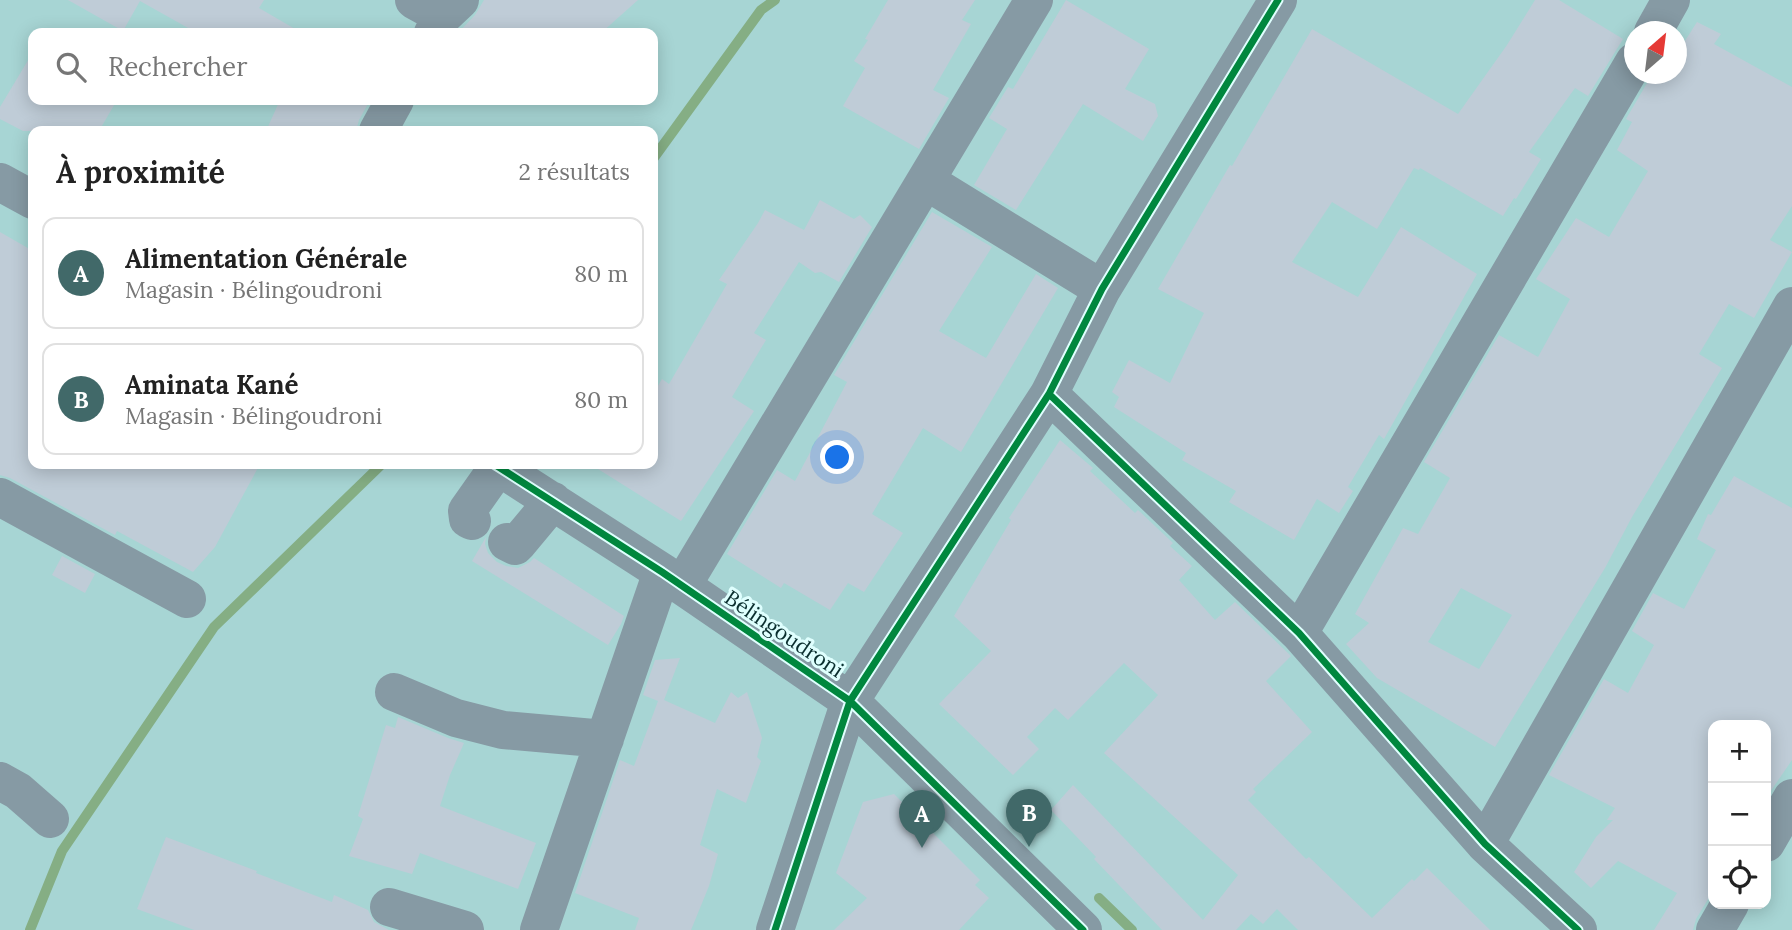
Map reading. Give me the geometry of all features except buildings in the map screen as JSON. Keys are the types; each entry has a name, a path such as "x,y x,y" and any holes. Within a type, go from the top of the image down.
{"street":[{"path":"539,930 605,738 672,579 926,181 1034,0"},
{"path":"775,930 850,701 1049,394 1102,289 1278,0"},
{"path":"1659,21 1671,0"},
{"path":"1299,633 1624,79"},
{"path":"381,126 392,105"},
{"path":"926,181 1102,289"},
{"path":"0,182 28,197"},
{"path":"1485,844 1792,306"},
{"path":"1049,394 1299,633 1485,844 1578,930"},
{"path":"472,521 468,519 467,511 493,469"},
{"name":"Bélingoudroni","path":"502,469 672,579 850,701 1083,930"},
{"path":"0,497 187,599"},
{"path":"507,542 512,545 519,543 553,502"},
{"path":"394,692 456,718 503,730 605,738"},
{"path":"0,781 18,791 50,819"},
{"path":"1771,834 1792,798"},
{"path":"389,907 464,930"},
{"path":"1715,930 1727,909"}],"waterway":[{"path":"658,152 761,10 775,0"},
{"path":"30,930 62,851 214,627 377,469"},
{"path":"1099,898 1132,930"}],"cycle path":[{"path":"775,930 850,701 1049,394 1102,289 1278,0"},
{"path":"1049,394 1299,633 1485,844 1578,930"},
{"path":"502,469 662,572 850,701 1083,930"}],"place":[{"name":"Aminata Kané","path":"1029,847"},
{"name":"Alimentation Générale","path":"922,848"}]}
